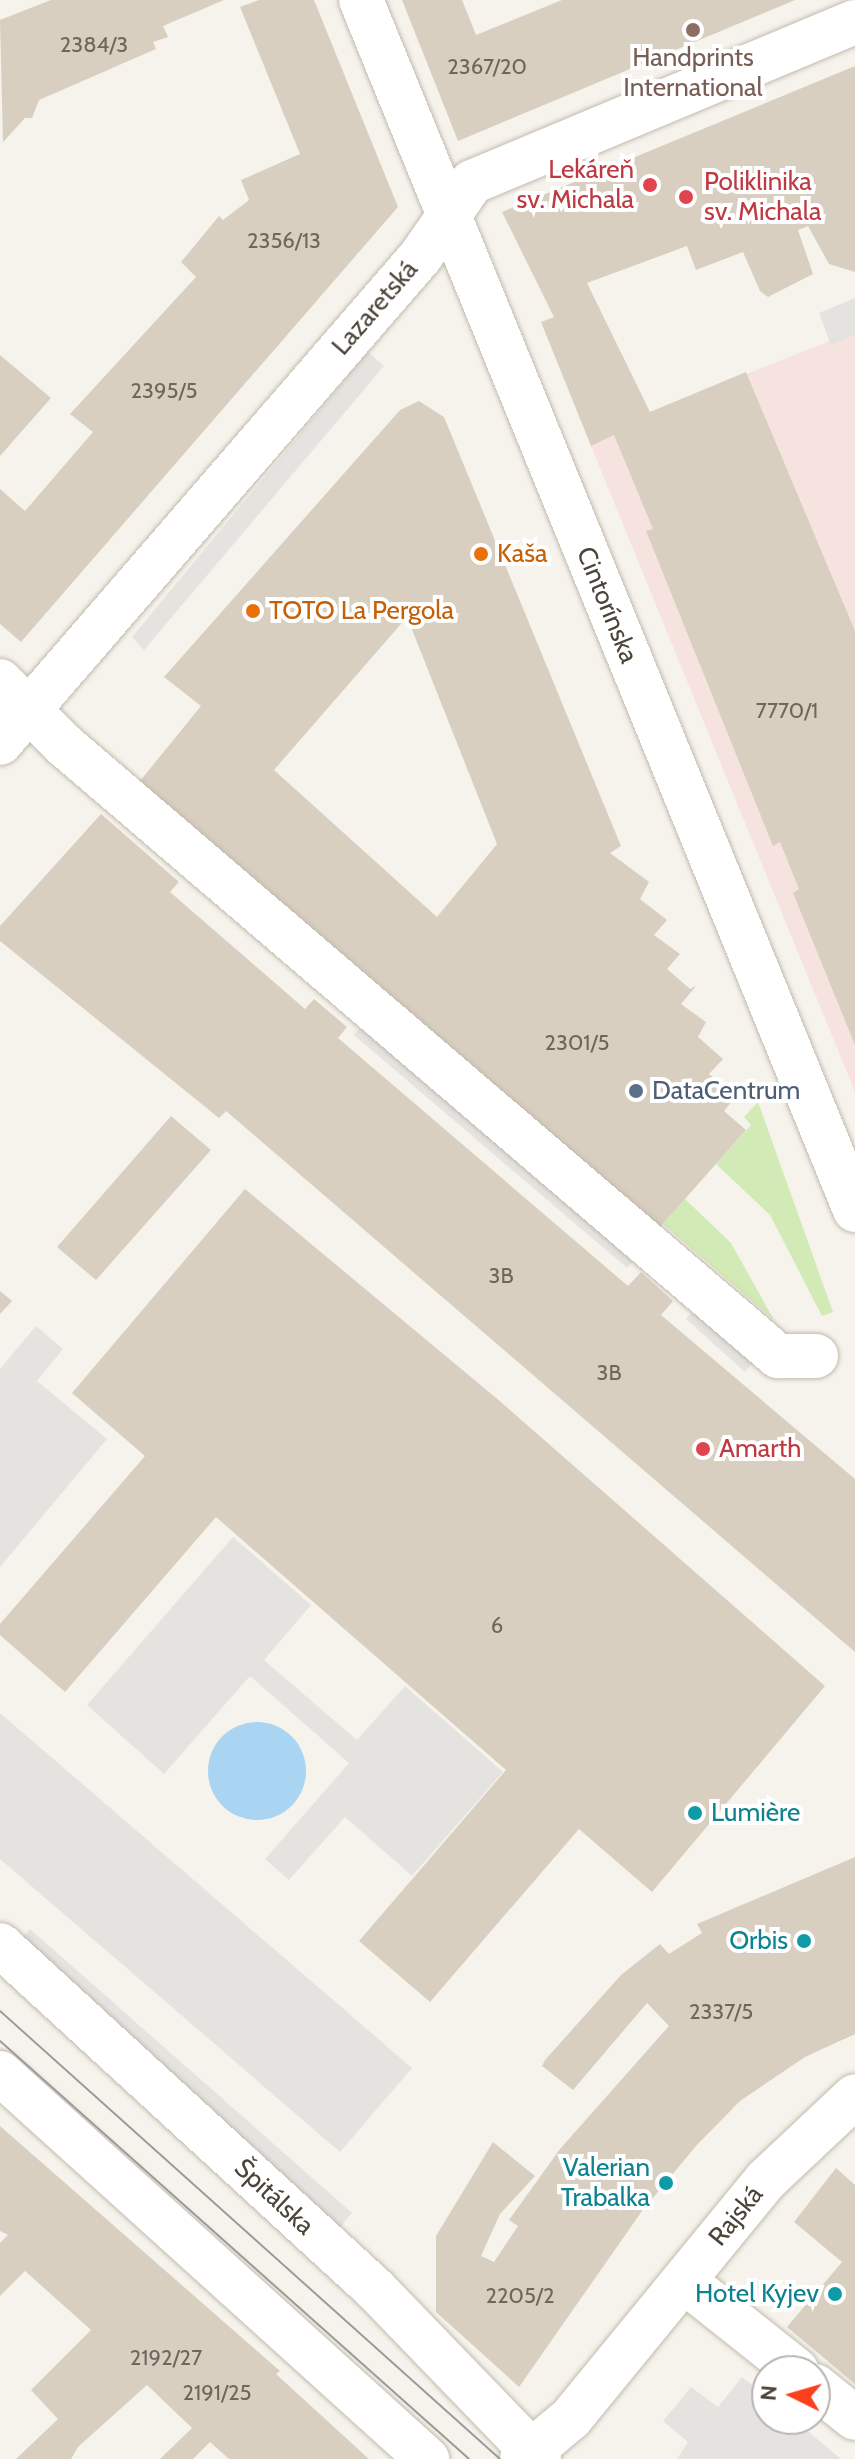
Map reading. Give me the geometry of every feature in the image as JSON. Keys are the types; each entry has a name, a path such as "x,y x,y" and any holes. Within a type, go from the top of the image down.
{"street":[{"name":"Cintorínska","path":"361,0 855,1210"},
{"name":"Lazaretská","path":"0,743 15,696 450,218 472,182 855,22"},
{"path":"15,696 64,745 778,1356 816,1356"},
{"name":"Špitálska","path":"0,1945 384,2298 531,2457"},
{"path":"0,2073 427,2459"},
{"name":"Rajská","path":"531,2457 571,2418 766,2180 855,2096"},
{"path":"684,2281 777,2355"},
{"path":"831,2399 855,2418"}],"shaded area":[{"path":"855,298 855,335 831,345 819,313"},
{"path":"855,331 855,1092 591,446 651,417 650,412"},
{"path":"368,352 384,366 144,650 132,637"},
{"path":"364,1023 637,1257 627,1268 354,1035"},
{"path":"696,1307 756,1360 745,1372 686,1319"},
{"path":"36,1326 63,1349 37,1381 107,1439 0,1567 0,1369"},
{"path":"233,1537 311,1605 264,1660 357,1740 405,1686 503,1772 412,1876 345,1817 289,1880 265,1859 349,1763 250,1676 164,1774 87,1705"},
{"path":"0,1713 412,2068 340,2152 0,1859"},
{"path":"30,1929 352,2213 340,2227 17,1943"},
{"path":"742,2377 751,2384 751,2435 812,2435 841,2459 677,2459 688,2442 663,2421 691,2387 718,2407"}],"green space":[{"path":"758,1102 833,1312 822,1316 770,1215 716,1164 751,1125 744,1117"},
{"path":"685,1199 731,1243 774,1320 663,1224"}],"water":[{"path":"257,1722 284,1730 298,1744 306,1771 298,1798 284,1812 257,1820 230,1812 216,1798 208,1771 216,1744 230,1730"}],"building":[{"path":"51,0 224,0 163,26 168,37 153,42 156,49 39,100 32,118 25,118 3,142 0,20"},
{"path":"259,0 314,0 398,207 21,642 0,624 0,489 25,511 93,432 70,414 196,277 181,262 219,216 223,220 249,200 241,180 300,154 240,7"},
{"path":"402,0 462,0 476,35 562,0 795,0 458,141"},
{"path":"855,66 855,272 829,264 808,226 798,230 813,274 768,297 760,291 743,252 696,270 687,246 587,283 650,412 746,372 855,631 855,1045 793,893 799,889 780,842 773,846 646,531 653,529 614,435 591,446 541,322 554,317 502,212"},
{"path":"0,355 51,398 0,456"},
{"path":"419,401 444,417 621,846 610,853 649,882 640,899 667,920 654,935 680,954 667,969 690,989 696,986 681,1004 706,1022 698,1037 723,1059 709,1074 737,1095 724,1111 746,1130 654,1234 140,781 201,706 164,677 400,410","holes":["407,617 497,844 437,917 274,770"]},
{"path":"101,814 179,882 170,892 305,1009 314,999 347,1027 338,1038 628,1286 641,1272 673,1301 661,1315 855,1479 855,1652 226,1111 219,1118 0,941 0,926"},
{"path":"171,1116 211,1150 96,1280 57,1247"},
{"path":"245,1189 501,1402 825,1686 652,1892 579,1829 430,2002 359,1941 506,1770 216,1517 65,1692 0,1635 0,1624 145,1456 72,1393"},
{"path":"0,1291 12,1301 0,1314"},
{"path":"855,1857 855,2034 805,2057 740,2101 696,2146 642,2211 519,2387 436,2312 436,2236 493,2142 535,2176 500,2214 481,2256 494,2262 518,2226 509,2220 560,2149 669,2026 647,2003 573,2090 542,2066 545,2060 621,1975 660,1944 669,1954 702,1933 697,1924"},
{"path":"0,2126 280,2371 276,2374 369,2459 229,2459 210,2442 193,2459 160,2459 192,2428 147,2385 78,2447 71,2459 16,2459 58,2419 31,2390 91,2330 25,2271 0,2296 0,2243 8,2235 0,2231"},
{"path":"836,2168 855,2185 855,2384 831,2364 831,2355 820,2355 787,2327 842,2262 794,2222"}],"tram line":[{"path":"0,2011 500,2459"},
{"path":"0,2041 469,2459"}],"place":[{"name":"Handprints International","path":"693,30"},
{"name":"Lekáreň sv. Michala","path":"650,185"},
{"name":"Poliklinika sv. Michala","path":"686,197"},
{"name":"Kaša","path":"481,554"},
{"name":"TOTO La Pergola","path":"253,611"},
{"name":"DataCentrum","path":"636,1091"},
{"name":"Amarth","path":"703,1449"},
{"name":"Lumière","path":"695,1813"},
{"name":"Orbis","path":"804,1941"},
{"name":"Valerian Trabalka","path":"666,2183"},
{"name":"Hotel Kyjev","path":"835,2294"}]}
